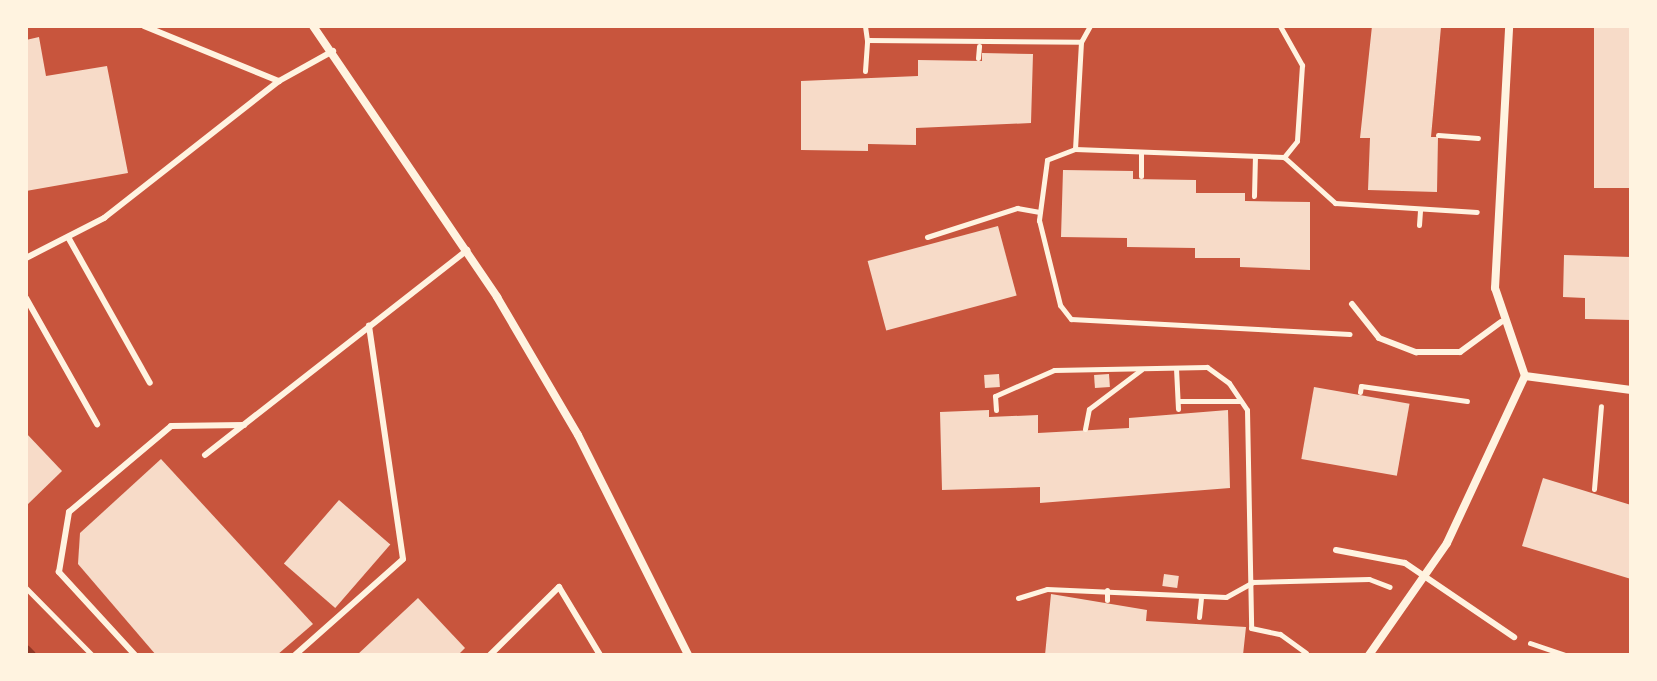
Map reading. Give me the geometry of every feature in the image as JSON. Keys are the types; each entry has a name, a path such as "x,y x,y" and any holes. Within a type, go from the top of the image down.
{"street":[{"path":"313,26 467,250 578,435 688,655"},
{"path":"1509,26 1495,288 1501,322 1525,376"},
{"path":"1525,376 1631,390"},
{"path":"1369,655 1427,574 1525,376"}],"lane":[{"path":"144,26 279,81"},
{"path":"26,258 68,237 168,173 279,81 333,51"},
{"path":"68,237 150,383"},
{"path":"205,455 467,250"},
{"path":"26,298 97,424"},
{"path":"1352,304 1379,338 1416,352 1460,352 1501,322"},
{"path":"295,655 403,559 369,325"},
{"path":"135,655 59,572 69,512 171,426 244,425"},
{"path":"1336,550 1427,574 1514,637"},
{"path":"490,655 559,587 600,655"}],"path":[{"path":"865,26 865,71"},
{"path":"1075,149 1081,42 1090,26"},
{"path":"1280,26 1302,65 1297,141 1284,157"},
{"path":"867,40 979,46 1001,37 1081,42"},
{"path":"978,58 979,46"},
{"path":"1438,135 1478,138"},
{"path":"1379,338 1255,324 1071,319 1060,305 1040,212 1047,160 1075,149 1284,157 1335,203 1477,212"},
{"path":"1141,152 1141,176"},
{"path":"1254,196 1255,156"},
{"path":"927,237 1017,208 1040,212"},
{"path":"1419,225 1420,209"},
{"path":"996,410 995,396 1054,370 1207,367 1241,401 1253,582 1251,628 1280,634 1306,653"},
{"path":"1085,429 1089,409 1142,368"},
{"path":"1176,368 1178,409"},
{"path":"1360,392 1361,386 1467,401"},
{"path":"1178,401 1241,401"},
{"path":"1594,489 1601,405"},
{"path":"1018,598 1047,589 1226,597 1253,582 1369,579 1390,587"},
{"path":"26,588 92,655"},
{"path":"1107,590 1107,600"},
{"path":"1199,617 1201,598"},
{"path":"1514,637 1564,655"}],"building":[{"path":"1372,26 1441,27 1431,137 1438,137 1437,192 1368,190 1370,138 1360,138"},
{"path":"1594,26 1631,26 1631,188 1594,188"},
{"path":"39,37 46,76 107,66 128,173 26,191 26,40"},
{"path":"982,53 1033,54 1031,123 916,128 916,145 868,144 868,151 801,150 801,81 918,76 918,60 982,61"},
{"path":"1063,170 1133,171 1133,179 1196,180 1196,193 1245,193 1245,201 1310,202 1310,270 1240,267 1240,258 1195,258 1195,248 1127,247 1127,238 1061,237"},
{"path":"998,226 1017,296 886,330 868,261"},
{"path":"1564,255 1631,257 1631,320 1585,319 1585,298 1563,297"},
{"path":"999,374 1000,387 985,388 984,375"},
{"path":"1109,374 1110,387 1095,388 1094,375"},
{"path":"1314,387 1410,404 1397,476 1301,459"},
{"path":"989,410 989,417 1038,415 1038,433 1129,428 1129,418 1228,410 1230,488 1040,503 1040,487 942,490 940,412"},
{"path":"26,433 62,471 26,506"},
{"path":"161,459 313,624 277,655 156,655 78,564 80,533"},
{"path":"1543,478 1631,505 1631,579 1522,546"},
{"path":"339,500 390,545 335,608 284,563"},
{"path":"1164,574 1179,576 1177,588 1162,586"},
{"path":"1051,594 1147,610 1146,621 1246,627 1243,655 1045,655"},
{"path":"418,598 465,648 458,655 357,655"}],"waterway":[{"path":"26,650 31,655"}]}
